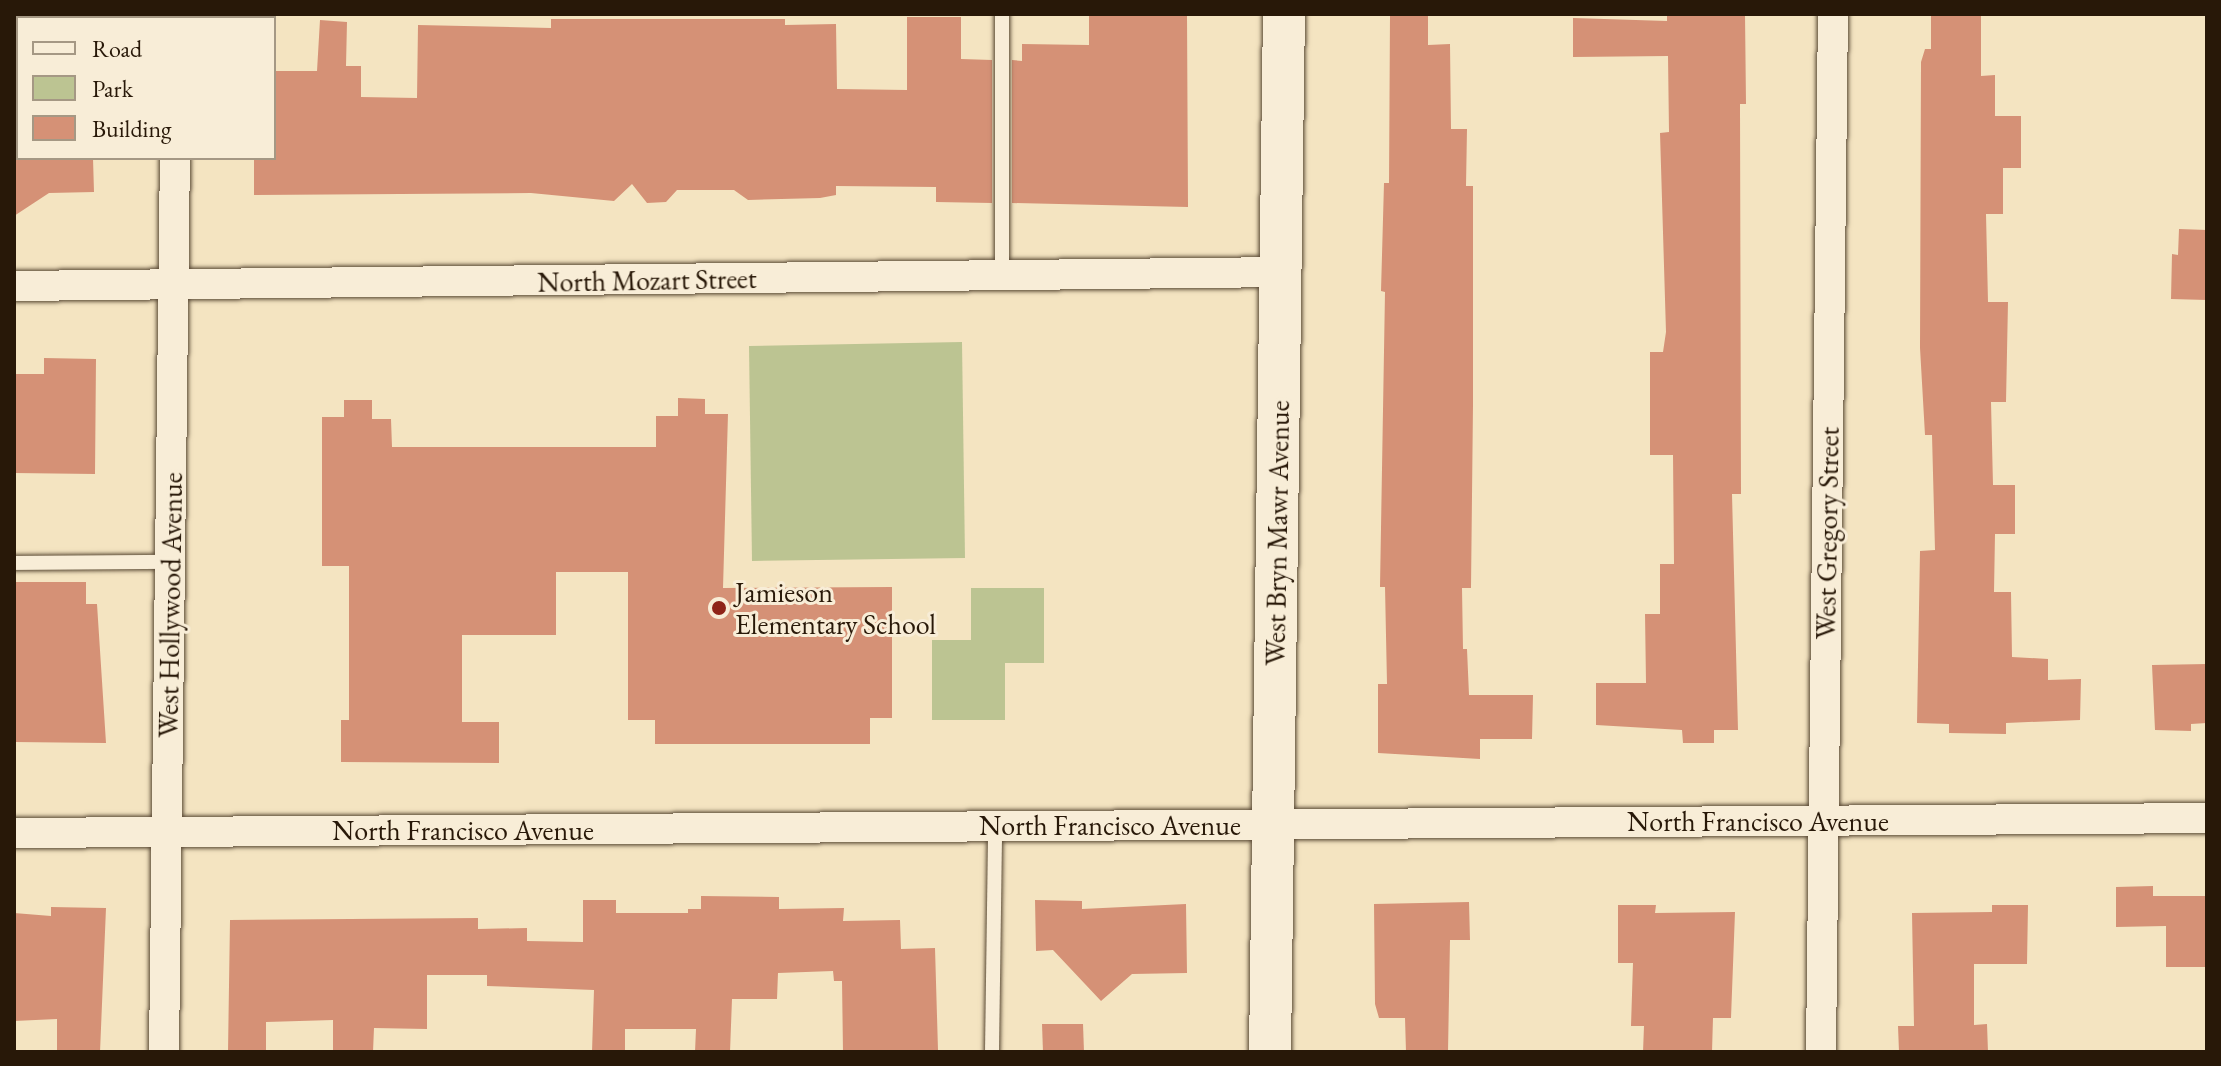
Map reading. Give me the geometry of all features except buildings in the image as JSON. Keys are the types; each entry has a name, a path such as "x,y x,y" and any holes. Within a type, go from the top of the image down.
{"street":[{"name":"West Bryn Mawr Avenue","path":"1270,1052 1284,14"},
{"name":"West Gregory Street","path":"1821,1052 1833,14"},
{"name":"West Hollywood Avenue","path":"164,1052 175,160"},
{"name":"North Mozart Street","path":"14,286 1280,272"},
{"name":"North Francisco Avenue","path":"14,833 2207,818"}],"lane":[{"path":"1002,14 1002,276"},
{"path":"14,563 171,562"},
{"path":"992,1052 995,826"}],"green space":[{"path":"962,342 965,558 752,561 749,346"},
{"path":"971,588 1044,588 1044,663 1005,663 1005,720 932,720 932,640 971,640"}],"place":[{"name":"Jamieson Elementary School","path":"719,608"}]}
